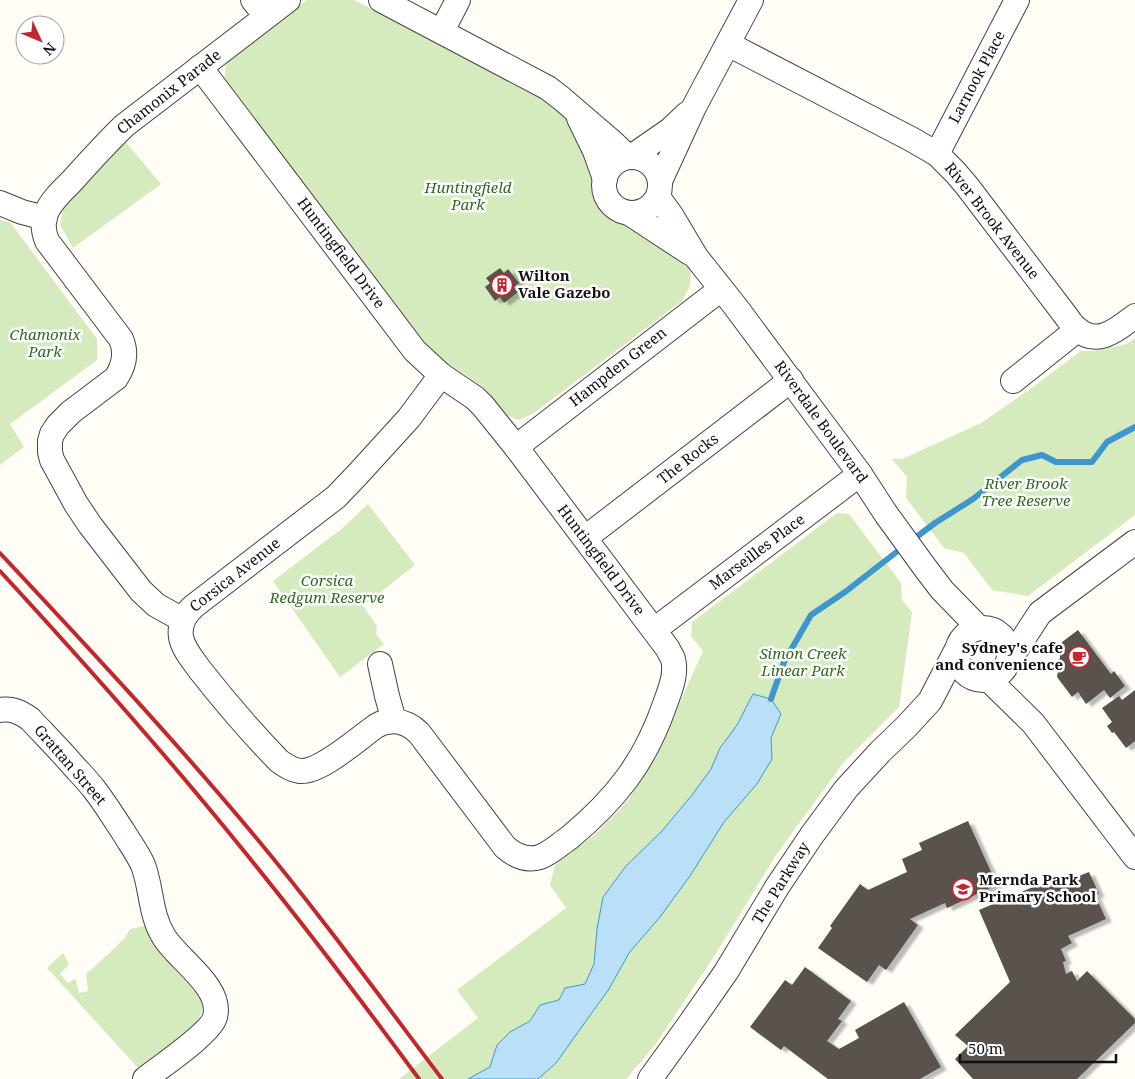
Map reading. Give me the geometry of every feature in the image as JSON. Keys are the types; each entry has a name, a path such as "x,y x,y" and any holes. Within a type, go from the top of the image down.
{"street":[{"name":"Chamonix Parade","path":"44,218 47,210 58,197 112,137 135,116 200,67 260,8 288,0"},
{"path":"381,0 548,88 629,157 639,158 653,166 658,173 659,189"},
{"path":"442,31 458,0"},
{"path":"694,107 670,130 612,166 605,179 604,188 607,198 612,205 620,211 638,213 646,210 653,204 694,107 751,0"},
{"name":"Larnook Place","path":"937,154 1016,0"},
{"name":"River Brook Avenue","path":"728,44 937,154 967,186 1077,330"},
{"name":"Huntingfield Drive","path":"200,67 415,351 441,375 455,383 479,402 516,447 654,630 673,659 673,680 664,707 647,748 632,772 614,796 554,849 540,857 524,858 509,850 419,733 402,722 394,722"},
{"path":"576,112 595,151 605,179"},
{"name":"Riverdale Boulevard","path":"659,189 671,215 696,257 736,306 860,474 972,636 957,657 959,665 970,677 995,672"},
{"path":"0,203 44,218 43,228 47,241 121,339 124,346 124,362 121,371 116,378 71,412 55,428 50,441 50,452 52,460 76,504 141,591 156,606 183,620"},
{"name":"Riverdale Boulevard","path":"629,213 696,257"},
{"name":"Hampden Green","path":"516,447 721,289"},
{"path":"1013,381 1077,330 1096,337 1102,336 1110,334 1135,316"},
{"name":"Corsica Avenue","path":"394,722 382,723 376,726 335,757 310,770 301,772 287,767 279,761 238,717 183,646 180,630 183,620 194,606 336,497 409,418 441,375"},
{"name":"The Rocks","path":"585,538 791,380"},
{"name":"Marseilles Place","path":"654,630 860,474"},
{"path":"995,672 1040,614 1135,542"},
{"path":"972,636 1040,614"},
{"path":"972,636 996,630 1008,643 1010,651 995,672"},
{"name":"The Parkway","path":"650,1079 726,972 777,887 812,835 846,789 930,701 972,636"},
{"path":"380,664 394,722"},
{"path":"995,672 1135,857"},
{"name":"The Parkway","path":"930,701 995,672"},
{"name":"Grattan Street","path":"0,710 14,710 30,719 98,793 142,863 147,877 154,912 164,938 206,985 214,998 216,1008 212,1025 145,1079"}],"green space":[{"name":"Huntingfield Park","path":"307,0 354,0 531,90 567,118 591,167 592,188 596,206 613,219 667,247 686,260 691,273 690,286 682,301 534,413 519,420 506,415 484,388 438,358 425,344 226,83 225,66 236,51"},
{"path":"124,140 161,184 73,248 60,225 64,204"},
{"name":"Chamonix Park","path":"0,220 10,222 97,339 97,360 10,424 24,447 0,465"},
{"name":"River Brook Tree Reserve","path":"1135,338 1135,515 1028,596 992,590 964,553 944,548 906,498 907,477 892,459 902,459 981,423 1081,351 1094,351 1127,344"},
{"name":"Corsica Redgum Reserve","path":"368,504 415,565 363,606 377,626 376,634 384,644 340,677 273,581 344,527"},
{"name":"Simon Creek Linear Park","path":"837,513 849,514 901,583 902,600 912,612 899,707 844,762 776,855 715,955 655,1045 626,1079 399,1079 478,1018 457,990 566,908 550,885 555,865 598,832 627,802 657,753 703,651 691,636 692,622"},
{"path":"149,925 193,983 201,998 202,1008 194,1027 139,1069 47,968 63,953 69,964 60,974 68,983 74,979 76,980 79,993 88,991 86,973 124,939 130,929"}],"water":[{"path":"753,694 771,699 781,714 771,738 772,759 757,784 724,822 690,876 660,917 629,953 609,989 556,1063 538,1079 468,1079 490,1067 497,1045 510,1032 530,1021 540,1005 559,1000 565,988 585,984 594,964 597,929 603,897 626,866 662,831 692,795 711,769 720,748 737,725"}],"building":[{"name":"Wilton Vale Gazebo","path":"500,268 504,273 508,269 519,283 514,287 518,292 504,303 500,297 495,301 485,287 490,283 486,278"},
{"name":"Sydney's cafe and convenience","path":"1078,630 1111,674 1114,671 1125,686 1110,698 1104,690 1086,704 1078,692 1072,697 1057,677 1062,642"},
{"path":"1135,690 1135,741 1126,748 1107,726 1112,722 1102,708 1119,696 1122,700"},
{"path":"968,821 997,885 947,908 945,903 910,919 918,925 886,970 879,965 867,982 818,948 832,928 830,926 860,884 868,890 907,872 902,859 922,850 919,843"},
{"path":"1089,872 1099,894 1095,895 1106,919 1068,936 1072,943 1061,949 1066,961 1063,962 1066,974 1072,971 1077,981 1087,971 1135,1019 1135,1023 1077,1079 973,1079 955,1059 968,1046 955,1035 1010,982 979,910 1061,875 1064,882"},
{"path":"805,967 851,1001 838,1019 842,1021 827,1041 839,1049 859,1038 855,1030 904,1002 941,1067 920,1079 828,1079 784,1046 781,1050 750,1027 785,980 792,985"}],"waterway":[{"path":"911,541 973,499 1022,460 1042,455 1056,462 1092,462 1107,442 1135,427"},
{"path":"771,699 784,662 811,615 845,592 903,547"}],"railway":[{"path":"0,553 160,727 253,834 442,1079"},
{"path":"0,571 122,706 210,810 308,932 419,1079"}],"place":[{"name":"Wilton Vale Gazebo","path":"502,285"},
{"name":"Sydney's cafe and convenience","path":"1079,657"},
{"name":"Mernda Park Primary School","path":"963,889"}]}
